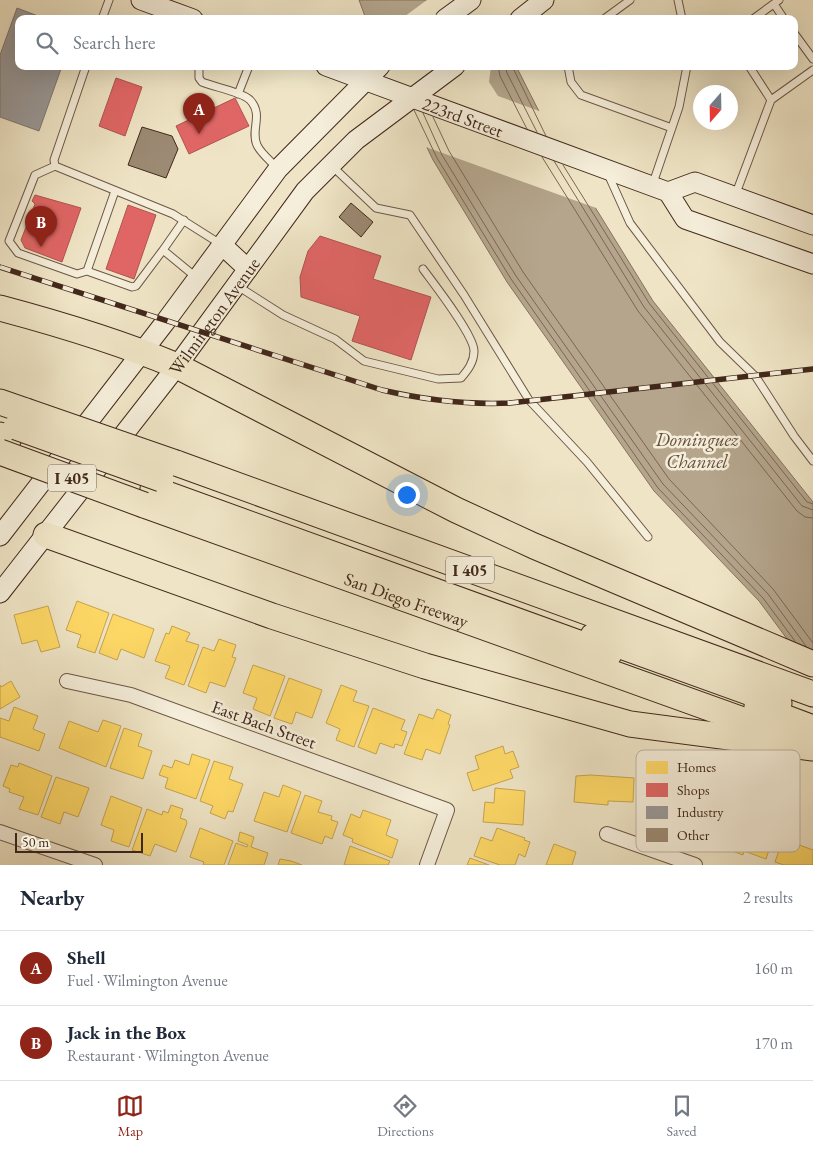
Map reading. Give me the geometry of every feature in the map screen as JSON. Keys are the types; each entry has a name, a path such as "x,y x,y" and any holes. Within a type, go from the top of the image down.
{"highway":[{"path":"0,308 143,351 177,366 456,510 813,664"},
{"name":"San Diego Freeway","path":"0,402 9,430"},
{"name":"San Diego Freeway","path":"9,430 158,484 813,747"},
{"name":"San Diego Freeway","path":"9,430 158,484 764,676 813,694"},
{"path":"158,484 804,718"},
{"path":"46,535 272,616 425,666 630,724 813,747"}],"main road":[{"path":"141,0 182,15"},
{"path":"450,15 471,0"},
{"path":"525,15 544,0"},
{"name":"223rd Street","path":"334,70 356,81 413,97 660,189"},
{"name":"Wilmington Avenue","path":"0,536 143,351 278,169 356,81 374,70"},
{"name":"Wilmington Avenue","path":"0,593 177,366 304,191 372,127 450,70"},
{"path":"813,225 695,182 660,189 685,219 813,264"},
{"path":"222,245 248,269"}],"street":[{"name":"East Bach Street","path":"67,681 130,695 446,810 427,865"},
{"path":"0,832 95,865"},
{"path":"607,834 636,844"},
{"path":"658,852 694,865"}],"lane":[{"path":"103,15 108,0"},
{"path":"609,15 630,0"},
{"path":"678,0 681,15"},
{"path":"759,15 777,2 782,15"},
{"path":"798,38 813,59"},
{"path":"55,166 54,160 85,70"},
{"path":"199,70 198,78 202,82 249,99 257,111 258,124 255,136 257,146 278,169"},
{"path":"238,94 247,70"},
{"path":"569,70 571,82 580,95 672,128"},
{"path":"660,189 686,70"},
{"path":"752,70 771,100"},
{"path":"735,196 771,100 813,70"},
{"path":"331,165 376,208 410,215 464,295 529,400 586,462 648,537"},
{"path":"184,220 136,286 132,287 87,271 77,274 18,253 9,241 35,175 55,166 184,220 222,245"},
{"path":"606,169 630,223 720,342 756,377 794,436 813,461"},
{"path":"87,271 115,190"},
{"path":"163,250 197,278"},
{"path":"236,285 283,315 335,339 364,361 438,378 461,378 471,366 475,350 464,327 423,269"}],"water":[{"path":"359,0 482,0 489,15 365,15"},
{"name":"Dominguez Channel","path":"390,70 518,70 553,139 653,301 813,502 813,674 759,601 654,491 507,282 433,160"}],"pier":[{"path":"427,0 485,0 492,15 406,15"},
{"path":"388,70 490,70 489,82 498,96 542,112 599,209 423,146"}],"building: Homes":[{"path":"77,601 109,613 95,653 77,647 81,635 66,630"},
{"path":"48,606 60,647 41,652 37,640 22,644 14,615"},
{"path":"113,614 154,629 144,658 121,649 117,660 99,653"},
{"path":"172,626 190,633 186,641 199,645 184,685 165,678 170,666 155,661 166,633 169,634"},
{"path":"219,639 236,645 232,657 236,658 225,687 210,682 206,693 188,686 203,647 214,651"},
{"path":"253,665 285,676 270,716 253,709 257,698 243,693"},
{"path":"289,678 322,690 312,718 296,712 292,724 274,718"},
{"path":"11,681 20,697 0,709 0,685 1,687"},
{"path":"341,685 357,691 353,701 369,706 354,747 336,740 340,729 326,723"},
{"path":"14,707 38,716 33,729 45,734 39,751 0,737 0,718 9,721"},
{"path":"373,708 405,720 401,730 407,732 402,746 395,744 394,748 380,743 376,754 358,747"},
{"path":"437,709 451,715 448,724 450,725 440,754 426,749 422,760 404,754 419,714 433,719"},
{"path":"103,720 121,726 106,767 59,748 69,721 98,732"},
{"path":"124,728 142,734 138,746 152,751 143,779 110,768"},
{"path":"503,746 505,754 513,751 519,767 510,770 513,778 473,791 467,773 479,769 475,756"},
{"path":"192,754 210,760 196,799 165,788 168,778 159,775 163,765 172,768 175,760 189,765"},
{"path":"214,761 233,767 229,779 243,784 233,812 228,811 225,819 210,813 213,806 200,801"},
{"path":"19,763 52,776 38,815 19,809 24,797 9,792 10,789 3,786 11,765 18,767"},
{"path":"591,775 634,778 633,802 608,801 608,805 574,802 576,776"},
{"path":"56,777 89,788 78,817 64,812 60,824 41,817"},
{"path":"283,785 301,792 287,832 254,821 264,792 279,797"},
{"path":"495,788 525,791 523,825 483,822 485,802 494,803"},
{"path":"305,795 322,801 318,812 332,816 331,820 338,822 332,839 325,836 322,844 291,833"},
{"path":"111,796 142,808 129,847 111,841 114,830 101,825"},
{"path":"171,805 183,809 180,818 186,820 187,823 176,852 155,844 150,856 132,850 147,809 162,815 163,811 168,813"},
{"path":"363,810 391,820 386,835 398,840 392,858 352,842 353,839 343,835 351,814 360,818"},
{"path":"200,828 233,841 224,865 203,865 204,862 190,857"},
{"path":"497,828 525,838 524,840 530,842 525,857 519,854 515,865 500,865 474,856 481,837 492,841"},
{"path":"240,832 254,837 251,847 268,853 264,865 228,865 236,843 247,847 248,845 238,841"},
{"path":"554,844 576,852 572,865 546,865"},
{"path":"800,845 813,850 813,865 784,865 775,862 778,852 800,852"},
{"path":"350,846 390,861 388,865 344,865"},
{"path":"747,852 768,852 766,859"},
{"path":"470,858 489,865 467,865"},
{"path":"280,859 291,861 302,865 278,865"}],"building: Shops":[{"path":"116,78 142,87 125,136 99,126"},
{"path":"235,98 249,126 189,154 176,126"},
{"path":"35,195 81,208 62,262 25,248 21,240 35,204 32,201"},
{"path":"128,205 156,215 134,279 106,269"},
{"path":"320,236 381,256 373,279 431,297 411,360 352,341 360,316 301,297 300,277 308,251"}],"building: Industry":[{"path":"17,8 35,15 15,15 15,70 61,70 39,131 0,117 0,55"}],"building: Other":[{"path":"142,127 172,136 178,149 166,178 128,165"},
{"path":"351,203 373,222 361,237 339,217"}],"railway":[{"path":"0,267 382,390 414,397 461,402 510,403 813,369"}],"place":[{"name":"Shell","path":"199,134"},
{"name":"Jack in the Box","path":"41,247"}]}
